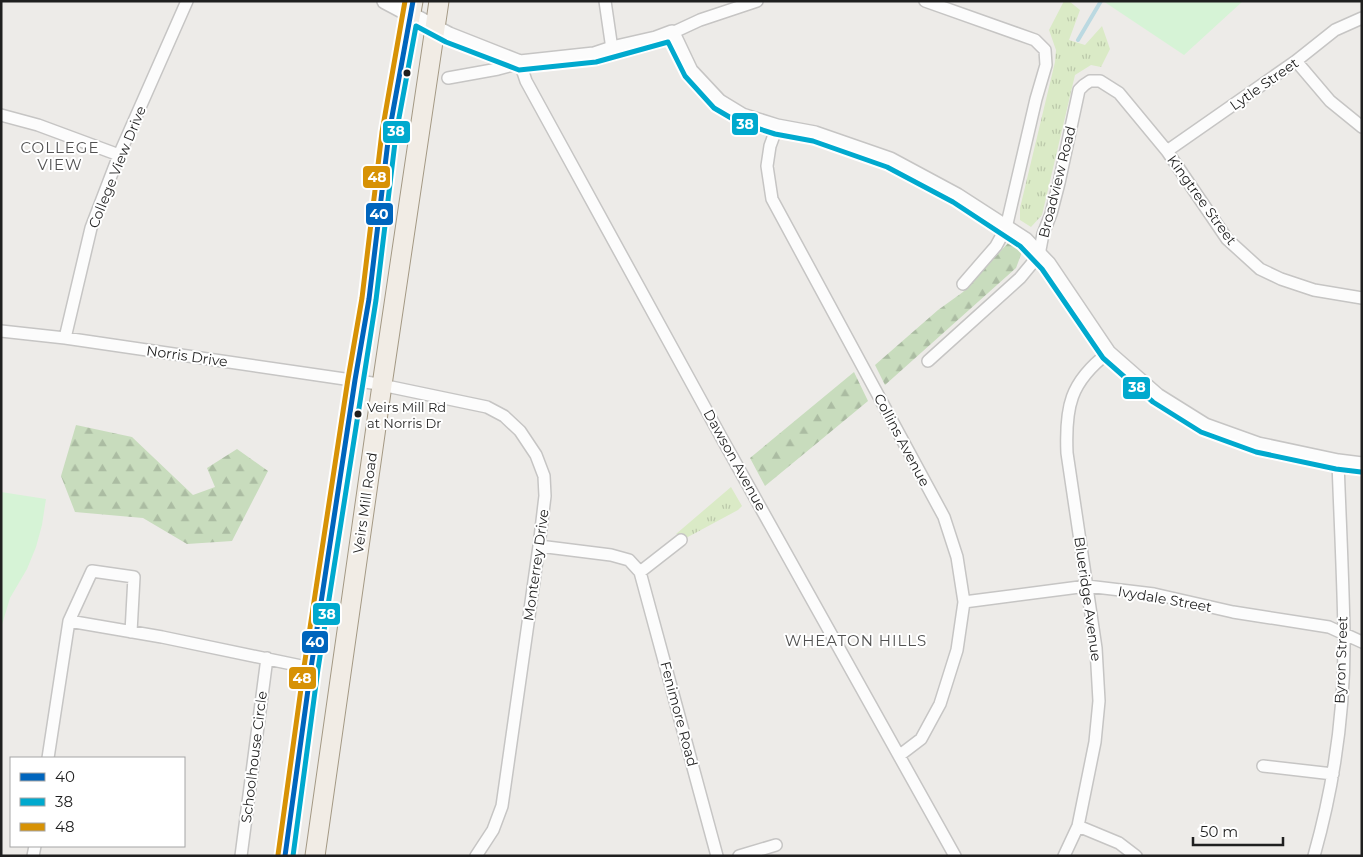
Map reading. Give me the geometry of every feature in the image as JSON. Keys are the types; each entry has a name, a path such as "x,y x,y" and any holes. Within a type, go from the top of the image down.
{"main road":[{"name":"Veirs Mill Road","path":"285,856 311,668 370,383 439,1"},
{"name":"Veirs Mill Road","path":"315,856 370,383 369,299 389,132 412,7"}],"street":[{"name":"College View Drive","path":"66,338 91,228 119,155 187,1"},
{"path":"385,1 412,7 435,28 520,63"},
{"path":"605,1 612,49"},
{"path":"448,78 520,63 594,55 656,39 700,20 757,1"},
{"path":"925,1 1035,40 1045,50 1046,65 1036,98 1006,228 996,246 963,284"},
{"name":"Lytle Street","path":"1167,151 1296,62 1335,30 1362,18"},
{"path":"672,33 690,71 719,102 742,116 777,127 815,134 890,160 957,196 1025,240 1048,264 1108,353 1156,396 1205,426 1258,445 1338,462 1362,465"},
{"path":"1296,62 1330,101 1362,127"},
{"name":"Dawson Avenue","path":"520,63 526,81 720,435 900,755 954,856"},
{"name":"Kingtree Street","path":"1090,81 1100,81 1119,93 1167,151 1227,239 1260,270 1314,290 1362,298"},
{"name":"Broadview Road","path":"928,361 1020,278 1039,255 1043,234 1051,214 1059,183 1080,90 1090,81"},
{"path":"1,115 38,125 119,155"},
{"name":"Collins Avenue","path":"777,127 770,146 767,166 772,199 944,517 957,557 964,602 957,650 940,704 921,739 900,755"},
{"name":"Norris Drive","path":"1,331 66,338 370,383"},
{"name":"Blueridge Avenue","path":"1064,856 1078,826 1095,742 1099,701 1096,648 1067,453 1066,423 1070,402 1078,382 1093,364 1108,353"},
{"name":"Monterrey Drive","path":"370,383 487,407 504,416 520,431 536,455 544,476 545,496 539,546 502,806 493,830 476,856"},
{"name":"Byron Street","path":"1314,856 1325,817 1341,698 1344,635 1338,462"},
{"path":"539,546 611,555 629,560 640,572 681,540"},
{"path":"48,757 69,621 92,571 134,577 131,632"},
{"name":"Fenimore Road","path":"640,572 717,856"},
{"name":"Ivydale Street","path":"964,602 1087,586 1154,594 1233,612 1329,627 1362,642"},
{"path":"69,621 311,668"},
{"name":"Schoolhouse Circle","path":"241,856 267,658"},
{"path":"1263,766 1332,774"},
{"path":"1078,826 1118,843 1136,856"},
{"path":"739,856 776,844"}],"green space":[{"path":"1064,1 1069,1 1080,10 1069,40 1085,45 1102,26 1110,49 1101,67 1091,65 1075,75 1042,215 1031,227 1020,220 1020,208 1055,62 1056,50 1049,30"},
{"path":"1103,1 1243,1 1184,55"},
{"path":"1008,243 1012,243 1022,252 1016,268 885,385 875,365 938,310 963,292"},
{"path":"854,372 868,401 765,486 750,458"},
{"path":"76,425 132,437 193,495 215,487 207,468 237,449 268,471 232,541 187,544 143,518 75,512 61,476"},
{"path":"731,487 742,506 738,510 686,538 684,535 676,534"},
{"path":"1,492 46,499 36,547 27,569 10,598 1,628"}],"waterway":[{"path":"1078,40 1101,1"}],"transit line":[{"name":"48","path":"278,855 304,667 362,298 382,132 405,1"},
{"name":"40","path":"285,856 311,668 369,299 389,133 413,1"},
{"name":"38","path":"293,856 318,669 376,300 396,134 416,26 446,42 519,70 596,62 668,42 685,76 714,108 738,122 775,134 813,141 887,167 953,202 1020,246 1042,269 1103,358 1153,402 1201,432 1256,452 1336,469 1361,472"}],"place":[{"name":"Veirs Mill Rd at Norris Dr","path":"358,414"}],"district":[{"name":"COLLEGE VIEW","path":"60,156"},
{"name":"WHEATON HILLS","path":"856,640"}]}
